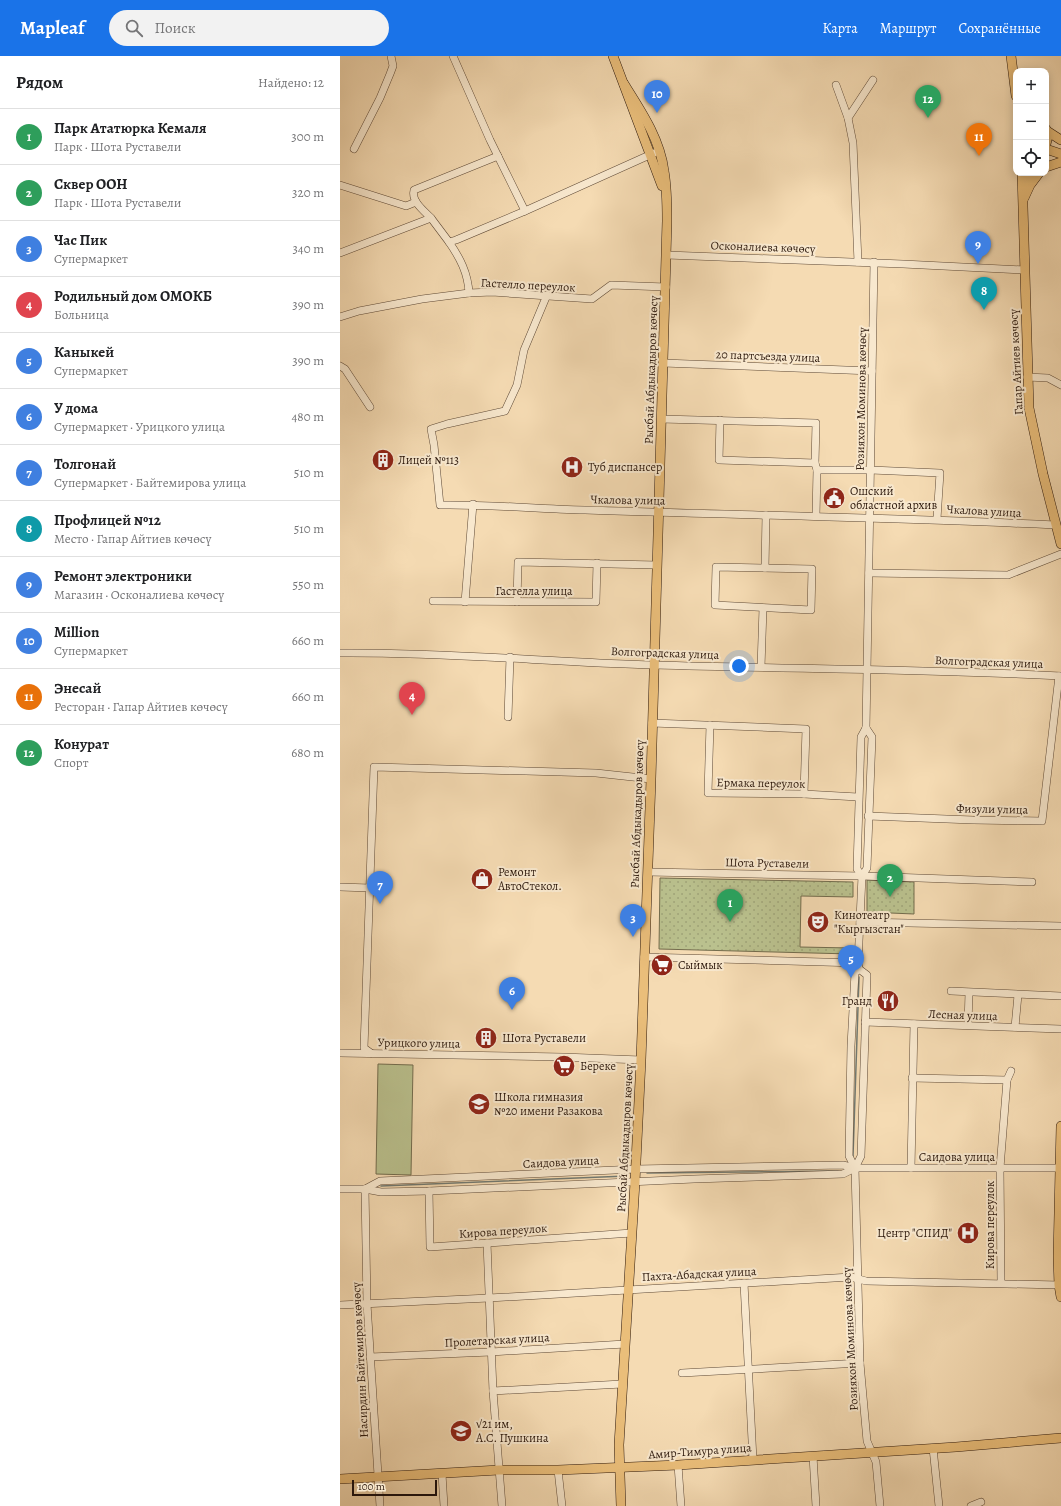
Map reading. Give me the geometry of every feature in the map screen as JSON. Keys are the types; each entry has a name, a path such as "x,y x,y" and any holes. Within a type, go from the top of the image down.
{"main road":[{"name":"Рысбай Абдыкадыров көчөсү","path":"613,56 632,110 666,195"},
{"path":"1012,56 1015,68"},
{"name":"Рысбай Абдыкадыров көчөсү","path":"621,1506 619,1468 622,1384 636,1170 648,872 667,255 666,195 664,170 660,151 651,130 624,84"},
{"path":"1049,131 1061,140"},
{"path":"1049,150 1061,154"},
{"path":"1049,159 1061,161"},
{"path":"1049,166 1061,161"},
{"name":"Гапар Айтиев көчөсү","path":"1022,176 1029,408 1055,525 1061,544"},
{"name":"Гапар Айтиев көчөсү","path":"1023,201 1028,176"},
{"path":"1023,201 1030,185 1037,176"},
{"path":"1061,1126 1058,1257 1061,1298"},
{"name":"Амир-Тимура улица","path":"340,1479 499,1470 558,1470 678,1465 1061,1438"}],"street":[{"path":"354,149 364,131 390,74 393,66 391,56"},
{"path":"453,56 498,156 525,211"},
{"path":"848,118 873,80"},
{"path":"836,85 848,118 853,143 858,262"},
{"path":"449,242 525,211 660,151"},
{"path":"469,293 469,284 464,267 449,242 416,202 413,195 414,190 498,156"},
{"path":"340,185 406,206 416,202"},
{"path":"340,252 430,218"},
{"name":"Осконалиева көчөсү","path":"667,255 874,262 1024,270"},
{"name":"Розияхон Моминова көчөсү","path":"862,876 857,869 858,797 862,737 866,728 874,262"},
{"name":"Гастелло переулок","path":"340,317 359,311 422,299 469,293 492,292 592,299 611,286 666,287"},
{"name":"Чкалова улица","path":"547,295 524,350 517,385 505,411 431,429 440,505 473,504 584,510 938,519 1055,525"},
{"name":"20 партсъезда улица","path":"663,363 872,371"},
{"path":"340,366 345,370 370,407"},
{"path":"1027,377 1048,378 1061,384"},
{"path":"661,419 816,423 816,516"},
{"path":"720,420 719,460 940,473 938,519"},
{"path":"465,602 473,504"},
{"path":"765,568 766,515"},
{"path":"869,573 1008,575 1061,554"},
{"path":"517,602 518,562 657,564"},
{"name":"Гастелла улица","path":"433,601 596,602 597,564"},
{"path":"716,567 812,569 811,610 763,608 715,605 716,567"},
{"path":"761,667 763,608"},
{"name":"Волгоградская улица","path":"340,653 375,652 510,657 654,665 930,670 1060,676"},
{"path":"508,717 510,657"},
{"name":"Физули улица","path":"868,816 1042,821 1060,676"},
{"path":"652,723 806,730 804,794"},
{"name":"Ермака переулок","path":"710,725 708,793 804,794 858,797"},
{"name":"Розияхон Моминова көчөсү","path":"866,728 872,737 867,868 862,876 859,966 855,973 851,1046 849,1156 855,1168 860,1363 867,1441 876,1462 880,1506"},
{"path":"371,1053 364,1048 374,767 596,773 651,779"},
{"name":"Шота Руставели","path":"648,872 862,876 1032,882"},
{"path":"340,888 370,888"},
{"path":"860,922 1061,926"},
{"path":"644,957 859,966"},
{"name":"Розияхон Моминова көчөсү","path":"855,1168 861,1156 867,975 859,966"},
{"path":"951,991 1061,996"},
{"path":"968,1025 969,993"},
{"path":"1015,1028 1018,994"},
{"name":"Лесная улица","path":"865,1022 1061,1029"},
{"path":"911,1168 914,1024"},
{"name":"Урицкого улица","path":"340,1053 641,1060"},
{"name":"Кирова переулок","path":"1001,1283 1000,1168 1007,1080 1011,1071"},
{"path":"912,1078 1007,1080"},
{"name":"Саидова улица","path":"365,1189 380,1182 636,1170 843,1165 855,1168 1059,1168"},
{"name":"Саидова улица","path":"340,1189 365,1189 381,1192 430,1192 843,1174 855,1168"},
{"name":"Насирдин Байтемиров көчөсү","path":"365,1189 367,1304 380,1506"},
{"name":"Кирова переулок","path":"430,1192 430,1247 632,1233"},
{"path":"487,1243 492,1391 502,1506"},
{"name":"Пахта-Абадская улица","path":"340,1305 851,1277 866,1281 1059,1285"},
{"path":"744,1282 753,1460"},
{"name":"Пролетарская улица","path":"370,1357 625,1344"},
{"path":"682,1372 749,1370 860,1363"},
{"path":"492,1391 622,1384"},
{"path":"933,1448 939,1506"},
{"path":"813,1456 816,1506"},
{"path":"678,1465 681,1506"},
{"path":"558,1470 562,1506"},
{"path":"442,1474 444,1506"},
{"path":"971,1506 981,1502"}],"green space":[{"path":"660,878 853,882 853,897 801,896 800,947 851,948 851,954 659,949"},
{"path":"867,880 914,882 914,914 867,912"},
{"path":"378,1064 413,1065 411,1175 376,1174"}],"waterway":[{"path":"853,1156 859,977"},
{"path":"647,1173 838,1171"},
{"path":"381,1186 627,1176"}],"place":[{"name":"Million","path":"657,113"},
{"name":"Конурат","path":"928,118"},
{"name":"Энесай","path":"979,156"},
{"name":"Ремонт электроники","path":"978,264"},
{"name":"Профлицей №12","path":"984,310"},
{"name":"Лицей №113","path":"383,460"},
{"name":"Туб диспансер","path":"572,467"},
{"name":"Ошский областной архив","path":"834,498"},
{"name":"Родильный дом ОМОКБ","path":"412,715"},
{"name":"Ремонт АвтоСтекол.","path":"482,879"},
{"name":"Сквер ООН","path":"890,897"},
{"name":"Толгонай","path":"380,904"},
{"name":"Парк Ататюрка Кемаля","path":"730,922"},
{"name":"Кинотеатр \"Кыргызстан\"","path":"818,922"},
{"name":"Час Пик","path":"633,937"},
{"name":"Сыймык","path":"662,965"},
{"name":"Каныкей","path":"851,978"},
{"name":"Гранд","path":"888,1001"},
{"name":"У дома","path":"512,1010"},
{"name":"Шота Руставели","path":"486,1038"},
{"name":"Береке","path":"564,1066"},
{"name":"Школа гимназия №20 имени Разакова","path":"479,1104"},
{"name":"Центр \"СПИД\"","path":"968,1233"},
{"name":"√21 им, А.С. Пушкина","path":"461,1431"}]}
